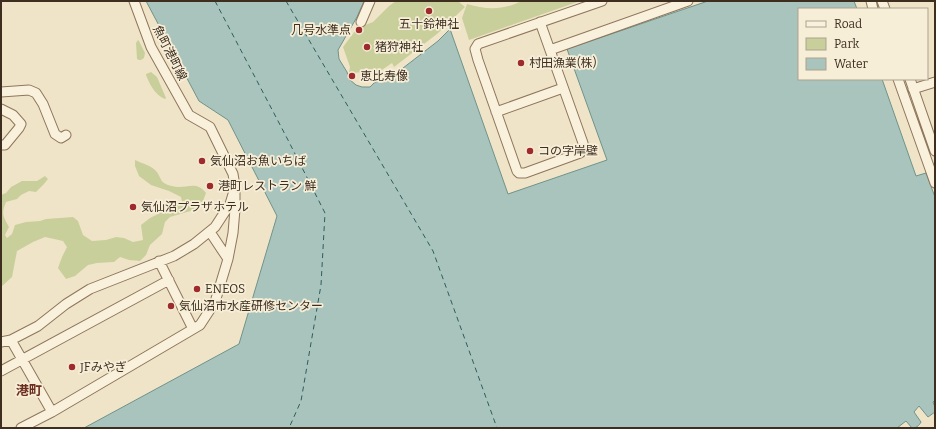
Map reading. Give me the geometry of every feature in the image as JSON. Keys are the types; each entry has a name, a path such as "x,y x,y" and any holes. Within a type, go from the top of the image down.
{"street":[{"name":"魚町港町線","path":"134,1 151,47 189,115 210,127 233,174 235,186"},
{"path":"361,22 370,1"},
{"path":"540,22 583,143 584,150 580,154 525,173 519,173 496,112 475,49 478,44 540,22 602,1"},
{"path":"550,50 688,1"},
{"path":"898,80 935,183"},
{"path":"910,80 935,151"},
{"path":"913,89 935,82"},
{"path":"496,112 564,88"},
{"path":"1,92 29,90 36,94 43,104 55,134 61,138 66,135"},
{"path":"1,109 13,115 21,124 4,145 1,145"},
{"path":"1,342 11,340 38,326 66,304 90,289 174,256 194,244 215,227 230,204 235,186"},
{"path":"21,428 52,412 200,325 215,302 228,259 233,233 235,186"},
{"path":"210,232 228,259"},
{"path":"159,261 194,329"},
{"path":"1,371 169,280"},
{"path":"11,340 52,412"}],"green space":[{"path":"396,1 458,1 465,7 437,34 394,67 392,63 376,74 349,72 350,67 343,47 355,31 360,27 373,22"},
{"path":"522,1 580,1 469,40 462,18 467,4 495,8 508,6"},
{"path":"138,40 145,53 144,58 141,60 137,59 136,43"},
{"path":"151,72 157,77 166,98 165,99 153,89 149,82 146,74"},
{"path":"135,160 153,168 163,182 168,185 177,187 194,186 202,189 206,193 203,201 194,210 170,217 165,222 162,234 150,245 146,255 140,261 120,257 114,262 88,265 75,276 66,279 58,268 67,247 63,241 45,237 17,251 12,277 1,287 1,195 22,181 37,181 45,176 48,179 36,192 29,191 17,199 6,202 3,212 9,227 5,235 7,238 12,234 15,225 46,219 73,217 78,221 83,235 92,241 106,240 116,237 124,238 133,242 143,240 141,225 150,218 182,202 181,197 151,185 139,176 135,166"}],"water":[{"path":"146,1 364,1 357,17 338,50 339,59 347,72 349,79 356,85 370,87 374,83 391,74 394,75 438,41 450,29 508,194 607,160 567,49 708,1 854,1 857,8 798,8 798,80 882,80 916,176 926,173 935,197 935,400 933,402 935,412 928,417 919,406 914,412 921,422 915,428 912,428 906,421 897,428 84,428 239,344 277,216 228,120 199,101"}],"ferry route":[{"path":"215,1 325,213 321,285 301,401 289,428"},
{"path":"286,1 433,251 497,428"}],"place":[{"name":"五十鈴神社","path":"429,11"},
{"name":"几号水準点","path":"359,30"},
{"name":"猪狩神社","path":"367,47"},
{"name":"村田漁業(株)","path":"521,63"},
{"name":"恵比寿像","path":"352,76"},
{"name":"コの字岸壁","path":"530,151"},
{"name":"気仙沼お魚いちば","path":"202,161"},
{"name":"港町レストラン 鮮","path":"210,186"},
{"name":"気仙沼プラザホテル","path":"133,207"},
{"name":"ENEOS","path":"197,289"},
{"name":"気仙沼市水産研修センター","path":"171,306"},
{"name":"JFみやぎ","path":"72,367"}],"district":[{"name":"港町","path":"29,390"}]}
